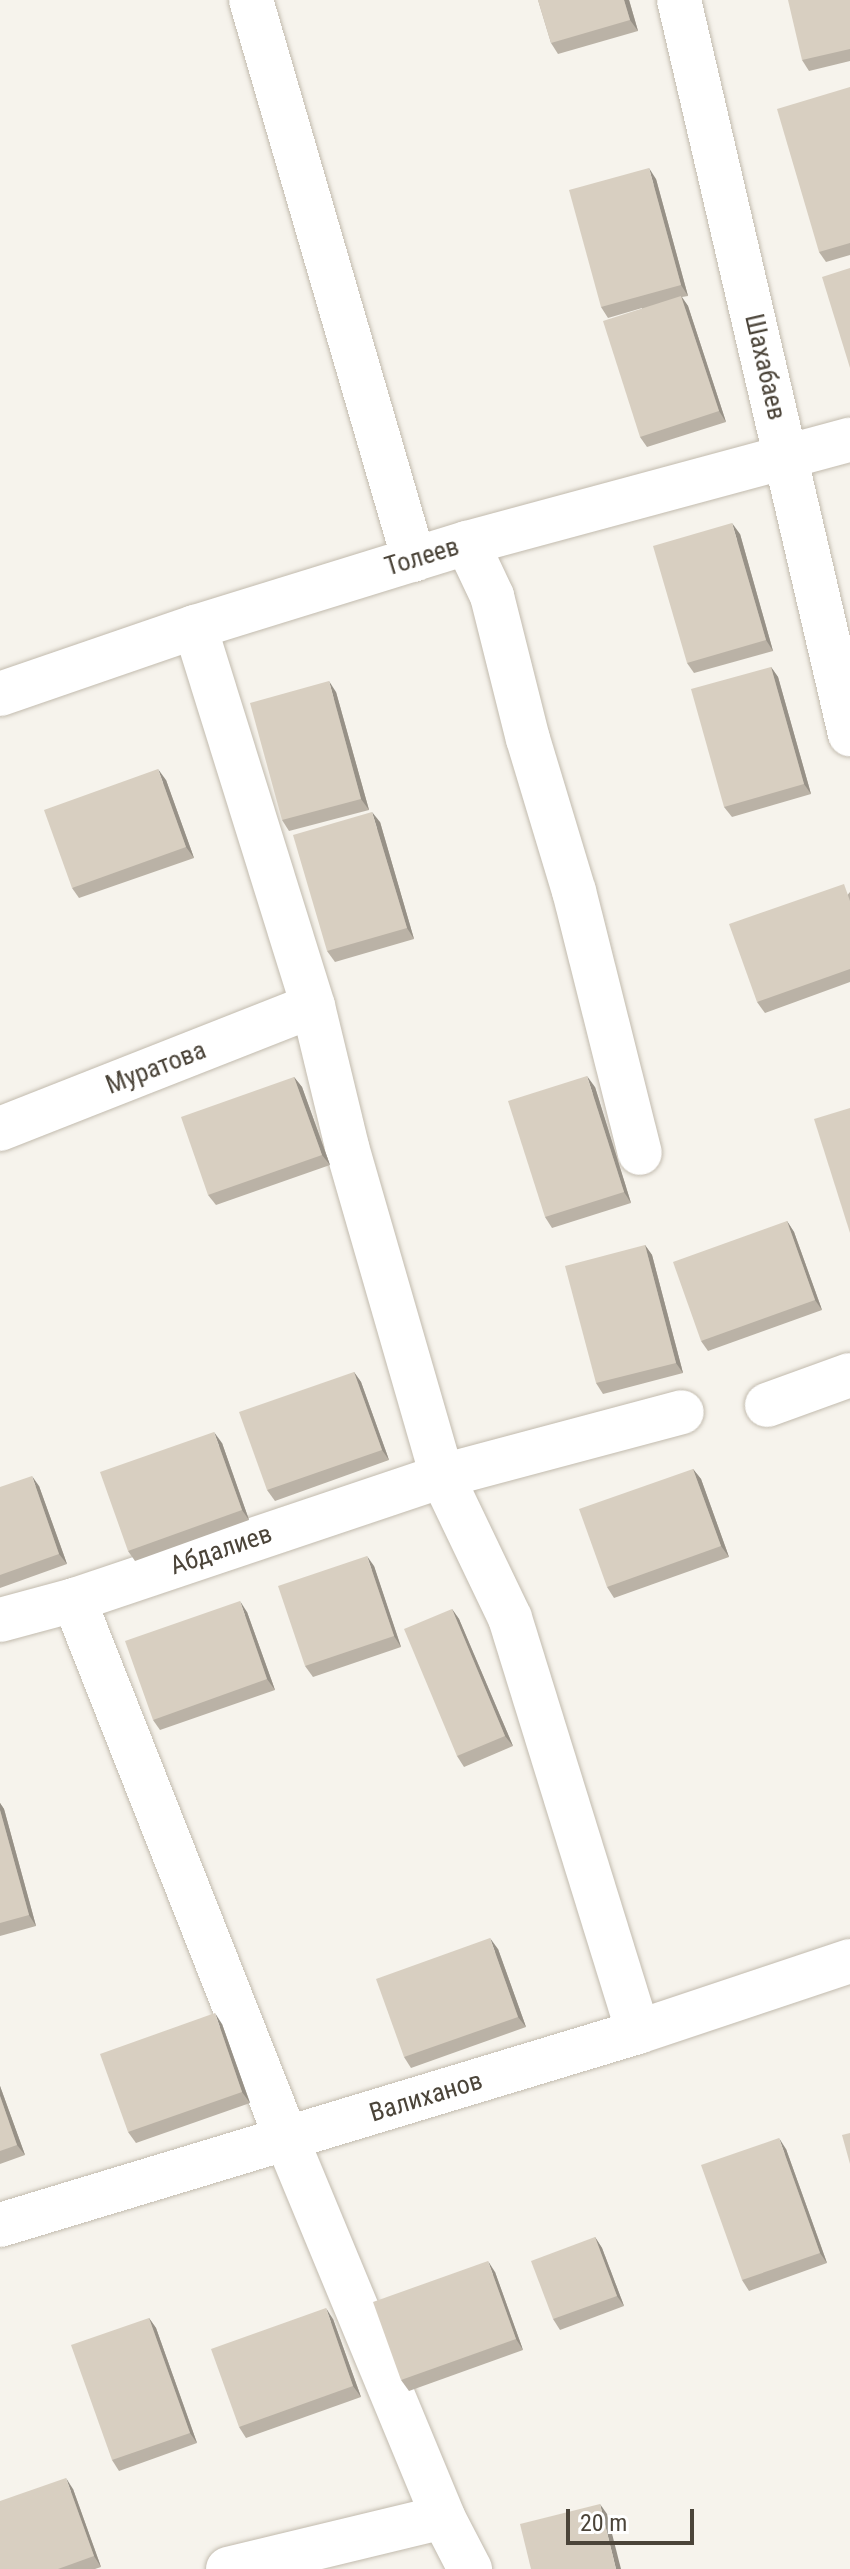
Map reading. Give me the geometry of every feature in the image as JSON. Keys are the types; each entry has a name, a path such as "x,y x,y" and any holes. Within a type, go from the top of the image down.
{"street":[{"path":"251,0 414,560"},
{"name":"Шахабаев","path":"679,0 850,734"},
{"name":"Толеев","path":"0,694 195,627 467,543 850,440"},
{"path":"467,543 492,596 528,739 574,891 640,1153"},
{"path":"195,627 313,1006 347,1147 442,1476 510,1618 638,2032"},
{"name":"Муратова","path":"0,1129 313,1006"},
{"path":"767,1405 850,1375"},
{"name":"Абдалиев","path":"0,1620 74,1600 442,1476 682,1412"},
{"path":"74,1600 287,2140 443,2517 470,2569"},
{"name":"Валиханов","path":"0,2225 638,2032 850,1961"},
{"path":"228,2569 443,2517"}],"building":[{"path":"538,0 624,0 630,20 551,43"},
{"path":"788,0 850,0 850,49 802,60"},
{"path":"850,87 850,243 819,252 777,109"},
{"path":"649,168 681,285 601,307 569,190"},
{"path":"850,268 850,368 822,277"},
{"path":"681,296 719,411 640,437 603,321"},
{"path":"732,523 766,640 687,663 653,546"},
{"path":"771,667 804,784 724,807 691,689"},
{"path":"329,681 361,799 282,820 250,703"},
{"path":"158,769 186,847 72,888 44,810"},
{"path":"372,812 407,928 327,951 293,835"},
{"path":"844,884 850,901 850,969 757,1002 729,924"},
{"path":"587,1076 624,1192 545,1217 508,1101"},
{"path":"294,1077 322,1155 208,1195 181,1117"},
{"path":"850,1108 850,1233 814,1119"},
{"path":"787,1221 815,1300 701,1341 673,1262"},
{"path":"645,1245 676,1363 596,1383 565,1266"},
{"path":"354,1372 382,1450 267,1490 239,1412"},
{"path":"214,1432 242,1510 128,1551 100,1472"},
{"path":"693,1469 721,1546 607,1587 579,1509"},
{"path":"32,1476 59,1554 0,1575 0,1487"},
{"path":"367,1556 394,1636 305,1666 278,1586"},
{"path":"240,1601 267,1679 153,1720 125,1641"},
{"path":"452,1609 505,1736 457,1756 404,1629"},
{"path":"0,1810 29,1915 0,1923"},
{"path":"490,1938 518,2017 404,2057 376,1979"},
{"path":"215,2013 242,2092 128,2132 100,2054"},
{"path":"0,2096 17,2145 0,2151"},
{"path":"850,2133 850,2164 842,2135"},
{"path":"779,2138 820,2253 742,2280 701,2165"},
{"path":"595,2237 617,2296 553,2319 531,2261"},
{"path":"488,2261 516,2339 401,2380 373,2302"},
{"path":"326,2308 353,2386 239,2427 211,2349"},
{"path":"149,2318 190,2433 112,2460 71,2345"},
{"path":"66,2478 94,2556 58,2569 0,2569 0,2501"},
{"path":"600,2504 616,2569 531,2569 520,2524"}]}
